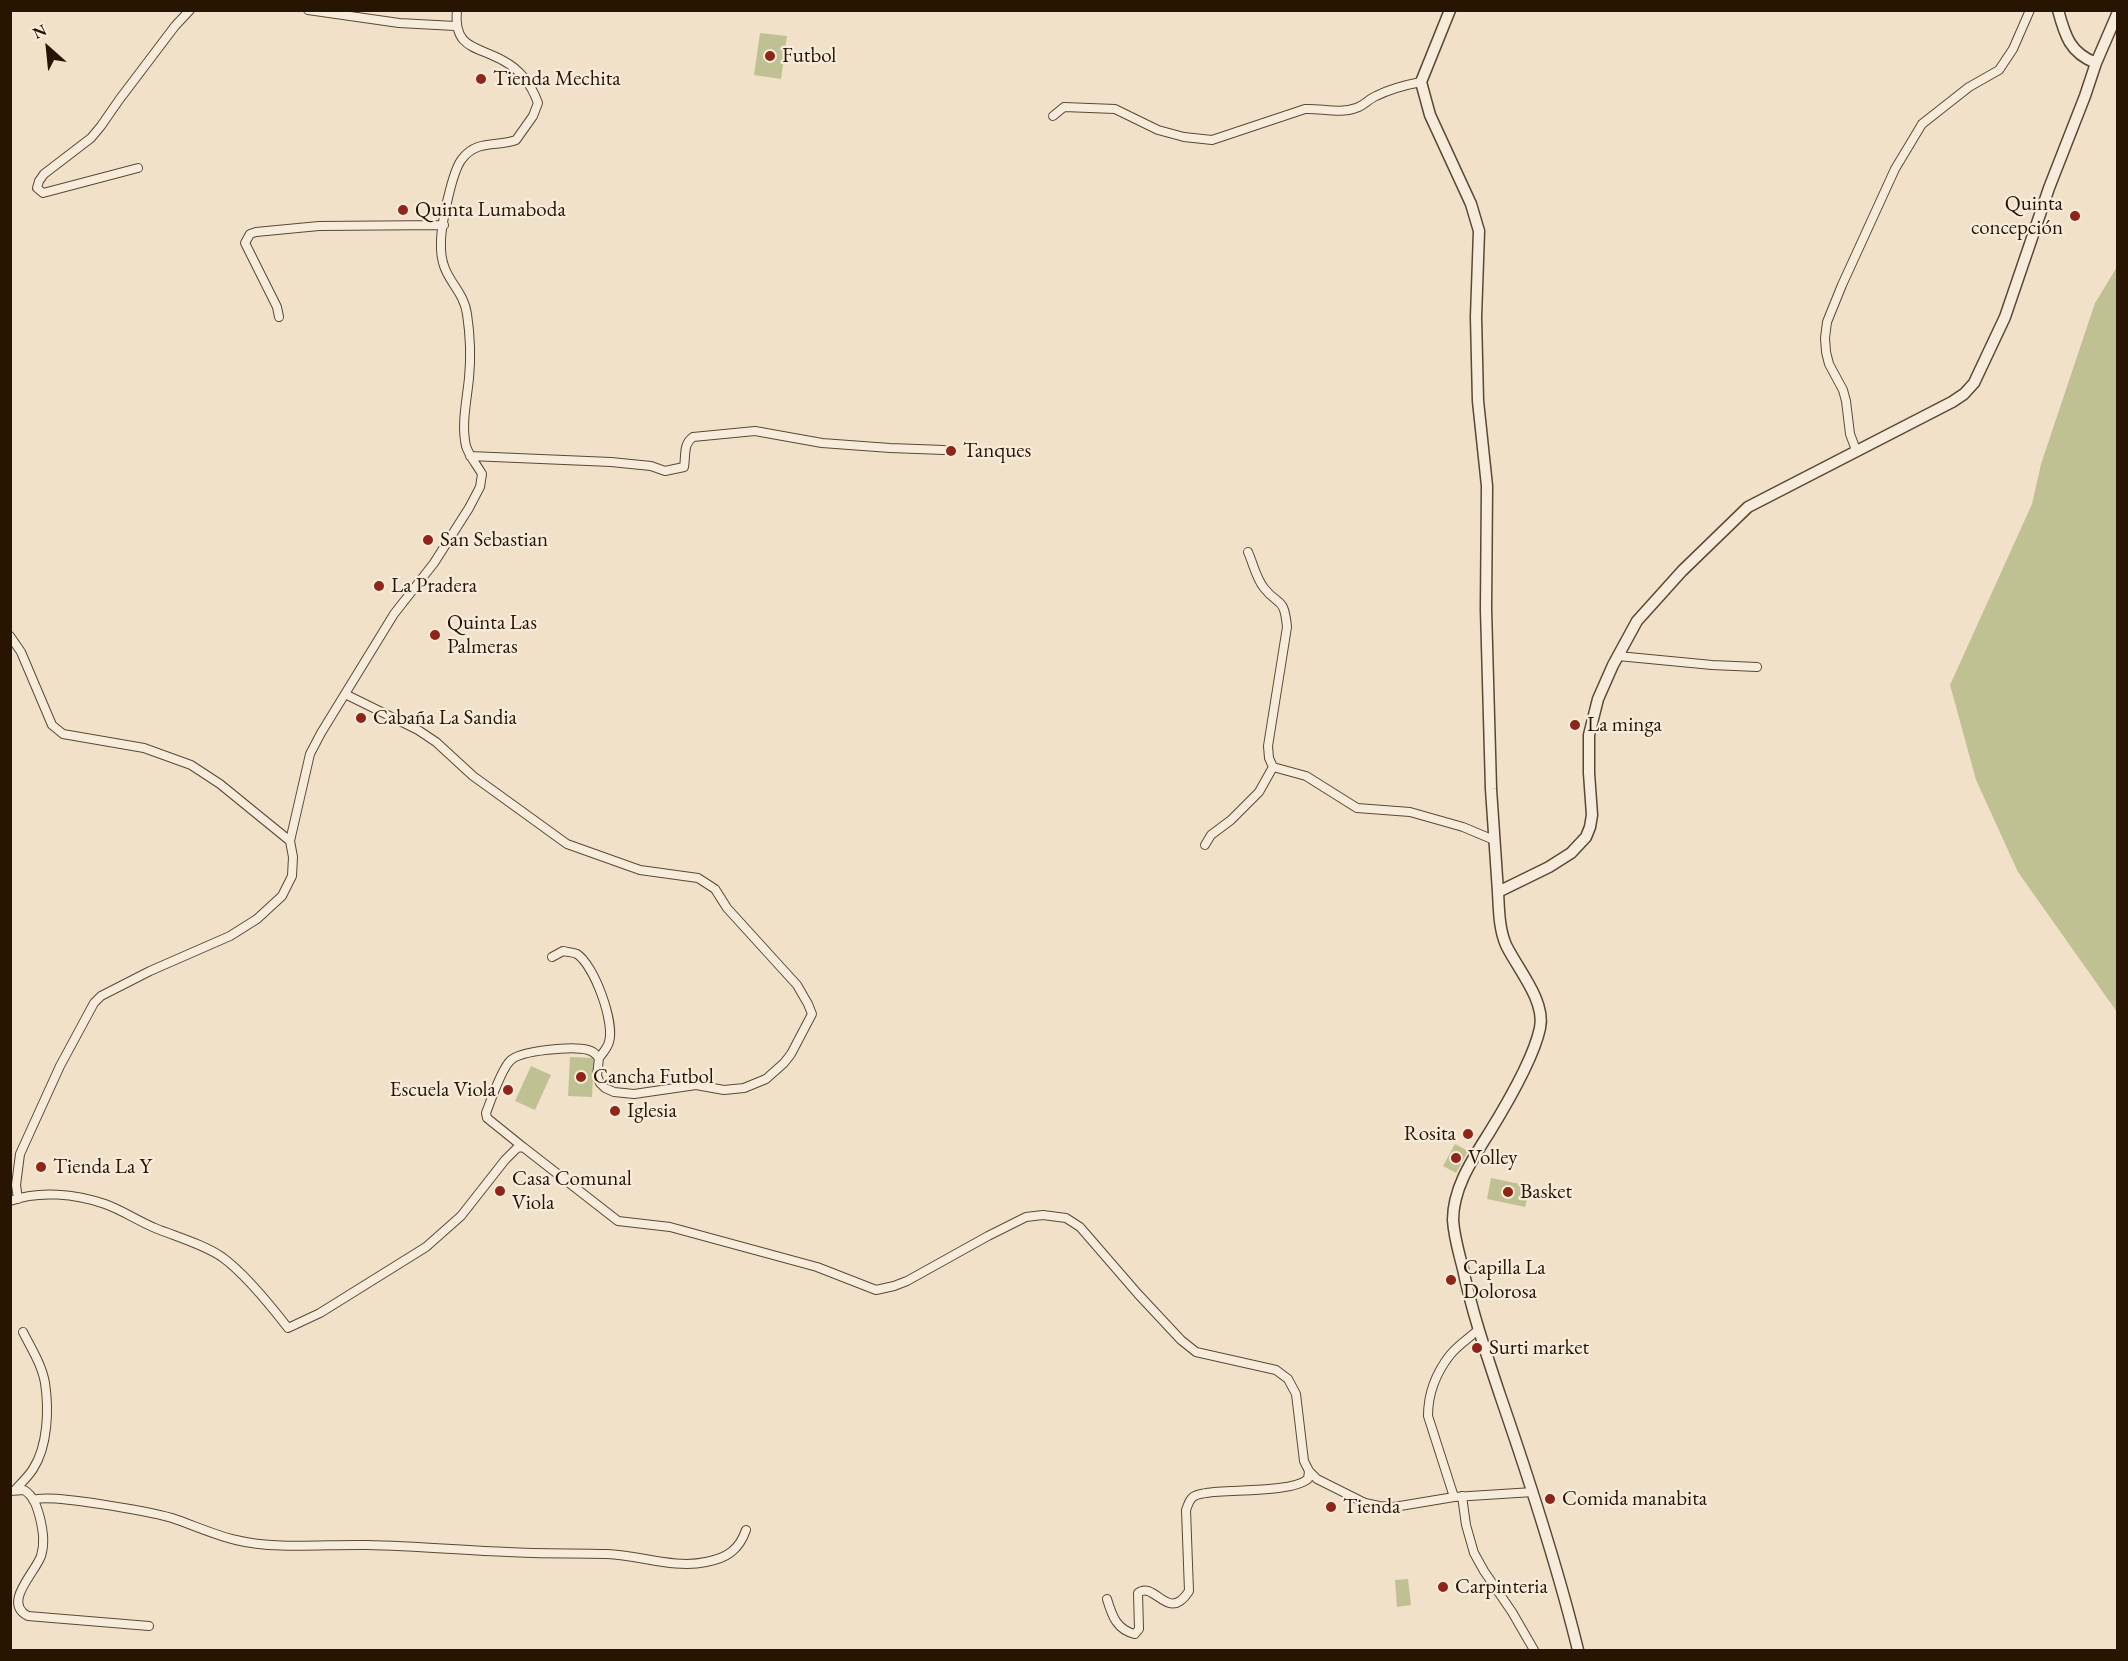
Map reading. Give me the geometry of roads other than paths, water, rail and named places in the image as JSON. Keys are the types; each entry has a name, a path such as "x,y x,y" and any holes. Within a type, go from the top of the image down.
{"street":[{"path":"138,168 44,194 37,188 44,174 91,138 190,10"},
{"path":"308,10 399,23 455,26"},
{"path":"457,10 455,26 465,41 477,51 501,59 520,72 533,89 538,103 533,116 516,140 482,146 462,158 453,177 441,241 441,261 444,272 467,311 469,375 464,418 466,446 482,474 480,487 434,563 394,614 310,754 290,841 293,867 288,886 270,908 230,936 150,971 101,996 94,1003 60,1066 20,1154 14,1200 41,1194 75,1197 105,1204 221,1257 248,1282 288,1328 310,1319 426,1247 461,1216 504,1160 517,1148 523,1147"},
{"path":"1450,10 1421,82 1430,115 1463,183 1479,231 1476,317 1478,401 1487,486 1485,609 1499,917 1506,944 1537,1002 1541,1017 1540,1028 1528,1060 1458,1189 1454,1206 1454,1233 1478,1330 1533,1492 1578,1650"},
{"path":"1856,450 1850,434 1843,390 1829,364 1826,352 1827,322 1895,169 1922,124 1969,87 1999,70 2013,49 2030,10"},
{"path":"2058,10 2073,49 2084,58 2096,63"},
{"path":"1498,892 1550,867 1571,853 1586,837 1592,815 1589,735 1598,699 1637,621 1682,571 1738,516 1759,502 1952,402 1974,383 2005,317 2049,188 2096,63 2118,12"},
{"path":"1053,116 1064,107 1115,109 1158,130 1184,137 1212,140 1305,109 1318,108 1337,111 1356,108 1377,95 1421,82"},
{"path":"279,317 277,307 245,243 250,234 319,226 444,225"},
{"path":"470,456 611,462 651,466 665,471 678,470 684,467 685,446 687,441 693,437 755,431 822,443 944,450"},
{"path":"1248,552 1263,587 1281,602 1286,611 1287,627 1268,746 1269,758 1274,767 1306,776 1357,808 1410,812 1463,827 1494,840"},
{"path":"10,636 21,652 52,725 63,734 144,748 191,765 220,784 290,841"},
{"path":"1618,656 1758,667"},
{"path":"345,694 418,730 436,742 473,776 567,844 640,870 698,879 715,889 727,908 797,985 812,1014 791,1054 766,1080 744,1088 724,1090 696,1085 634,1094 614,1092 605,1088 597,1076 599,1058 609,1043 610,1031 594,976 578,955 562,951 552,957"},
{"path":"1204,845 1211,835 1231,820 1260,792 1274,767"},
{"path":"599,1058 595,1053 586,1049 553,1050 531,1051 510,1061 486,1113 487,1118 618,1221 651,1223 680,1229 817,1267 876,1290 894,1287 907,1281 1026,1217 1044,1215 1066,1218 1080,1227 1138,1294 1181,1340 1196,1352 1276,1370 1288,1379 1296,1394 1302,1450 1309,1471 1308,1479 1300,1484 1260,1490 1223,1490 1196,1495 1191,1499 1186,1510 1189,1591 1183,1601 1174,1604 1146,1590 1138,1593 1139,1629 1135,1635 1120,1627 1112,1616 1107,1599"},
{"path":"1478,1330 1450,1354 1432,1387 1428,1416 1458,1496 1474,1553 1534,1650"},
{"path":"13,1490 33,1469 40,1454 46,1420 44,1382 38,1362 23,1332"},
{"path":"1309,1471 1317,1479 1342,1492 1365,1503 1379,1506 1394,1507 1428,1499 1458,1496 1533,1492"},
{"path":"13,1490 27,1492 33,1500 43,1534 40,1557 14,1595 22,1613 28,1616 149,1626"},
{"path":"33,1500 40,1498 69,1500 169,1518 236,1540 274,1544 611,1554 679,1564 705,1562 722,1557 742,1543 747,1530"}],"place":[{"name":"Futbol","path":"770,56"},
{"name":"Tienda Mechita","path":"481,79"},
{"name":"Quinta Lumaboda","path":"403,210"},
{"name":"Quinta concepción","path":"2075,216"},
{"name":"Tanques","path":"951,451"},
{"name":"San Sebastian","path":"428,540"},
{"name":"La Pradera","path":"379,586"},
{"name":"Quinta Las Palmeras","path":"435,635"},
{"name":"Cabaña La Sandia","path":"361,718"},
{"name":"La minga","path":"1575,725"},
{"name":"Cancha Futbol","path":"581,1077"},
{"name":"Escuela Viola","path":"508,1090"},
{"name":"Iglesia","path":"615,1111"},
{"name":"Rosita","path":"1468,1134"},
{"name":"Volley","path":"1456,1158"},
{"name":"Tienda La Y","path":"41,1167"},
{"name":"Casa Comunal Viola","path":"500,1191"},
{"name":"Basket","path":"1508,1192"},
{"name":"Capilla La Dolorosa","path":"1451,1280"},
{"name":"Surti market","path":"1477,1348"},
{"name":"Comida manabita","path":"1550,1499"},
{"name":"Tienda","path":"1331,1507"},
{"name":"Carpinteria","path":"1443,1587"}]}
